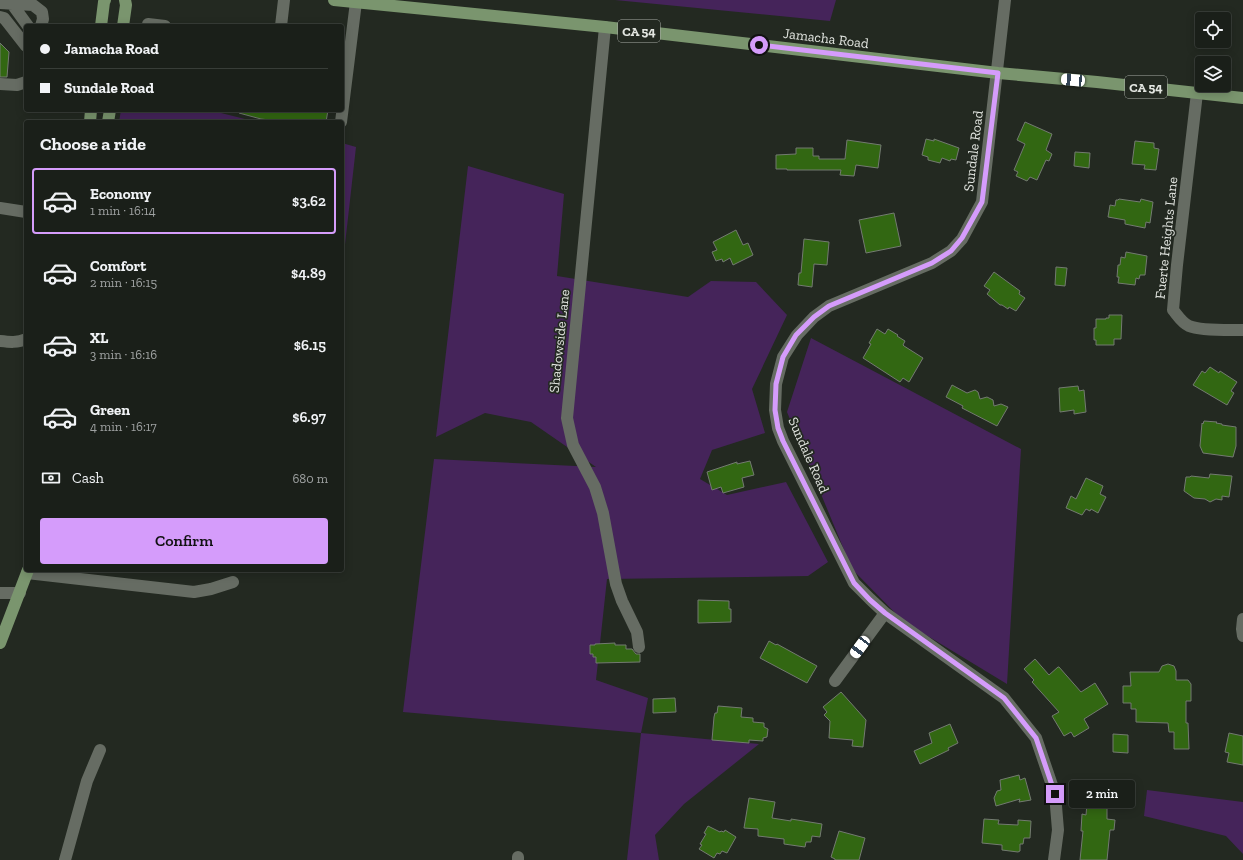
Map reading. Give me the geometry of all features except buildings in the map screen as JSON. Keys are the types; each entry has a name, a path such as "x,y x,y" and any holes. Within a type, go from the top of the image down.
{"main road":[{"path":"101,24 105,0"},
{"path":"123,24 126,5 125,0"},
{"name":"Jamacha Road","path":"334,0 605,27 998,73 1243,98"},
{"path":"0,643 27,572"}],"street":[{"path":"281,24 284,0"},
{"name":"Sundale Road","path":"1005,0 998,73 982,202 962,238 951,251 932,263 829,306 814,317 796,335 783,357 778,371 775,394 775,410 778,428 783,441 854,583 885,613 1004,698 1036,738 1055,794 1058,830 1054,860"},
{"path":"344,98 356,2"},
{"path":"6,3 26,24"},
{"path":"6,3 33,5 42,12 43,19 42,24"},
{"path":"0,17 4,18 24,43"},
{"name":"Shadowside Lane","path":"605,27 567,418 573,445 595,487 603,513 616,584 622,602 636,632 638,647"},
{"path":"0,84 17,85 24,83"},
{"name":"Fuerte Heights Lane","path":"1197,93 1173,310 1181,320 1189,326 1198,328 1243,330"},
{"path":"0,208 24,212"},
{"path":"0,341 10,342 24,339"},
{"path":"27,572 194,592 211,589 233,582"},
{"path":"0,593 20,593"},
{"path":"835,681 885,613"},
{"path":"1243,619 1243,636"},
{"path":"65,860 87,781 100,750"}],"shaded area":[{"path":"615,0 836,0 830,21"},
{"path":"121,112 217,112 249,120 119,120"},
{"path":"344,144 356,147 344,253"},
{"path":"468,166 564,194 557,276 688,297 711,281 756,282 787,315 752,389 765,433 712,450 700,479 727,495 786,482 828,562 808,576 607,579 596,680 648,698 641,733 403,712 434,459 596,467 531,422 485,413 436,437"},
{"path":"811,338 1021,449 1007,684 903,621 852,569 787,412"},
{"path":"641,733 759,744 684,804 655,835 659,860 627,860"},
{"path":"1147,790 1243,802 1243,854 1226,836 1144,816"}],"route":[{"path":"759,45 998,73 982,202 962,238 951,251 932,263 829,306 814,317 796,335 783,357 778,371 776,384 775,410 778,428 783,441 854,583 885,613 1004,698 1036,738 1055,794"}]}
